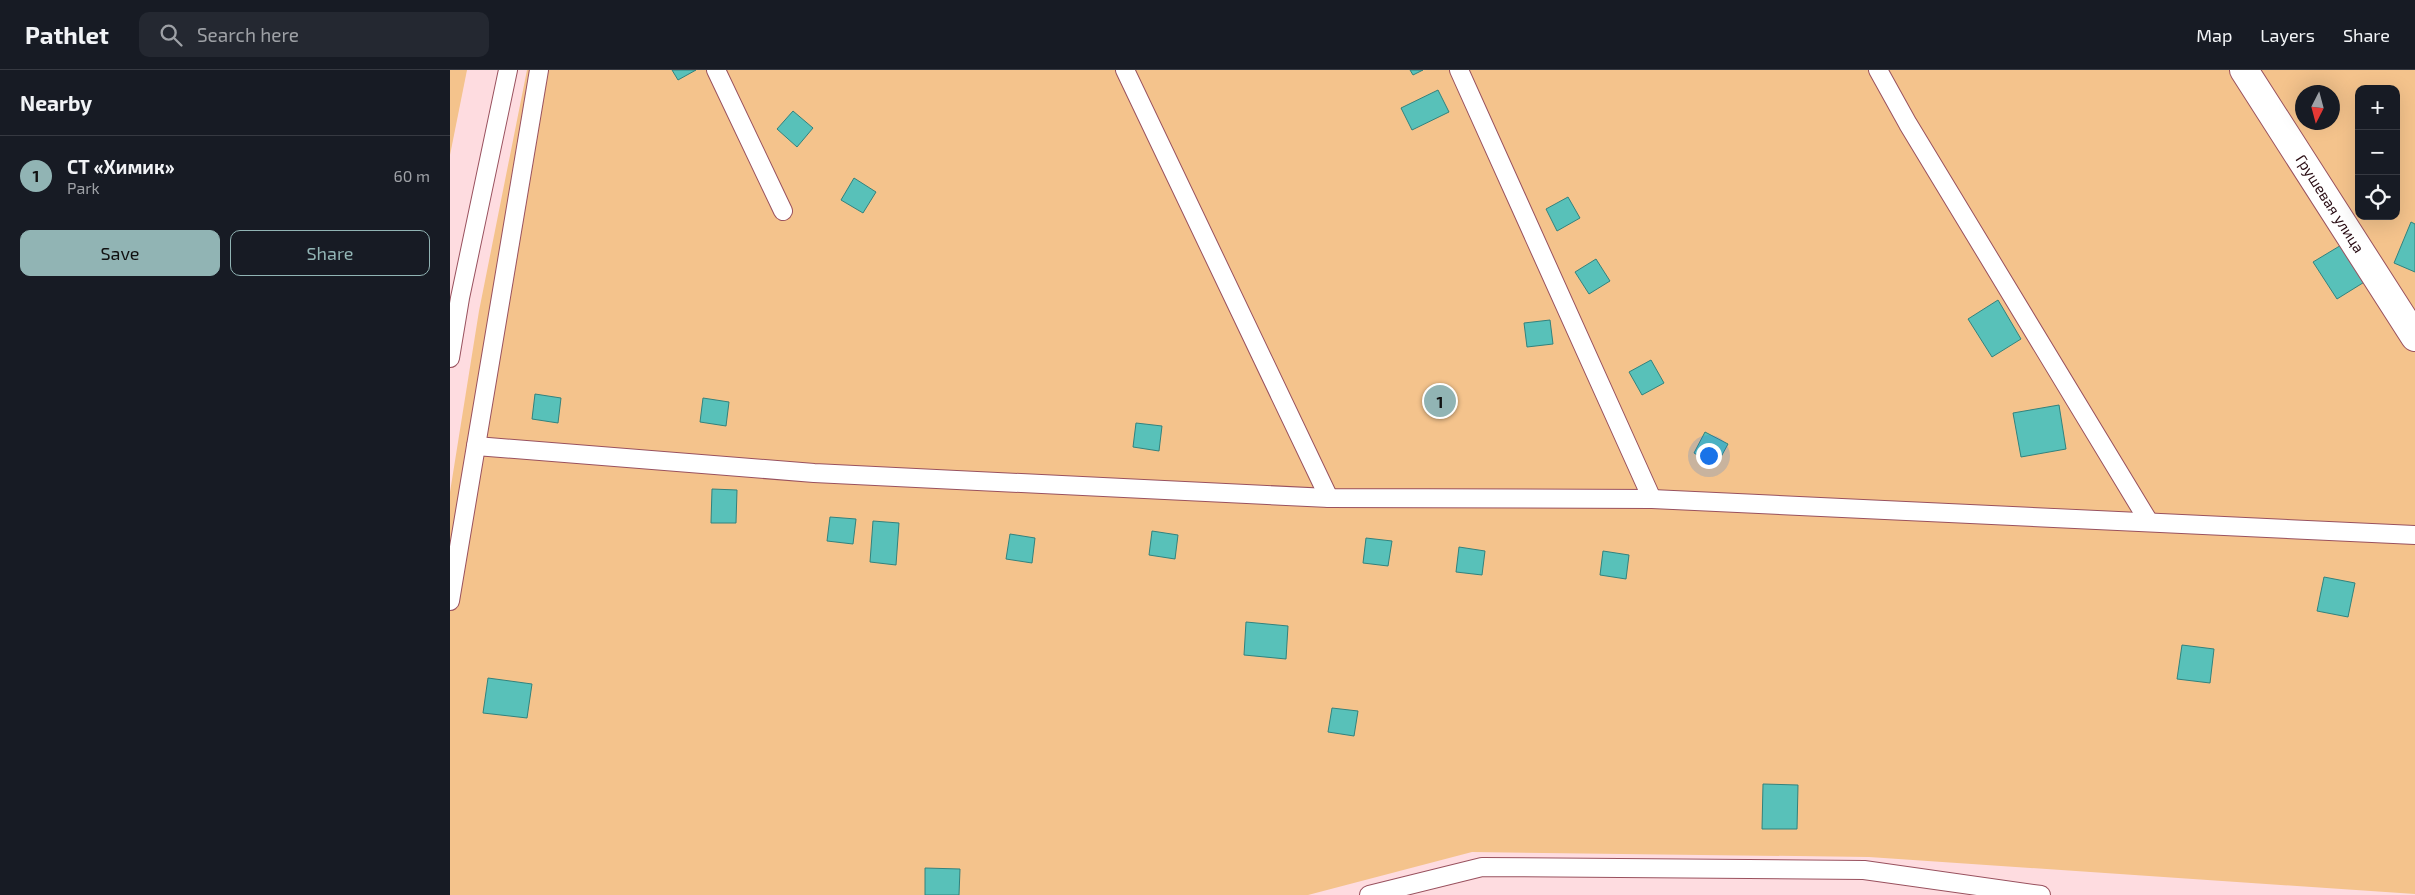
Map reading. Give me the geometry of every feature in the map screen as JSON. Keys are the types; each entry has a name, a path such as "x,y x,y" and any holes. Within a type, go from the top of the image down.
{"street":[{"name":"Грушевая улица","path":"2244,70 2415,337"}],"lane":[{"path":"450,358 460,298 508,70"},
{"path":"450,601 539,70"},
{"path":"716,70 783,211"},
{"path":"1124,70 1329,498"},
{"path":"1459,70 1652,498"},
{"path":"1878,70 1908,124 2149,522"},
{"path":"476,446 814,473 1329,498 1652,498 2415,535"},
{"path":"1369,895 1482,867 1864,870 2041,895"}],"shaded area":[{"path":"450,70 467,70 450,155"},
{"path":"527,70 2415,70 2415,894 1869,857 1472,852 1308,895 450,895 450,492 479,311"}],"building":[{"path":"672,70 696,70 678,80"},
{"path":"1410,70 1423,70 1413,75"},
{"path":"1438,90 1449,112 1412,130 1401,108"},
{"path":"793,111 813,128 797,147 777,129"},
{"path":"854,178 876,192 863,213 841,200"},
{"path":"1568,197 1580,218 1557,231 1546,209"},
{"path":"2411,222 2415,224 2415,272 2394,263"},
{"path":"2343,244 2366,281 2337,299 2313,262"},
{"path":"1596,259 1610,281 1589,294 1575,272"},
{"path":"1998,300 2021,339 1992,357 1968,319"},
{"path":"1550,320 1553,344 1527,347 1524,323"},
{"path":"1651,360 1664,383 1642,395 1629,372"},
{"path":"535,394 561,398 558,423 532,419"},
{"path":"703,398 729,402 726,426 700,422"},
{"path":"2059,405 2066,449 2021,457 2013,413"},
{"path":"1136,423 1162,426 1159,451 1133,447"},
{"path":"1705,432 1728,444 1716,466 1694,453"},
{"path":"712,489 737,490 736,523 711,523"},
{"path":"830,517 856,519 853,544 827,541"},
{"path":"873,521 899,523 896,565 870,562"},
{"path":"1152,531 1178,535 1175,559 1149,555"},
{"path":"1010,534 1035,538 1032,563 1006,559"},
{"path":"1366,538 1392,541 1388,566 1363,563"},
{"path":"1459,547 1485,551 1482,575 1456,572"},
{"path":"1603,551 1629,555 1626,579 1600,575"},
{"path":"2324,577 2355,583 2348,617 2317,611"},
{"path":"1246,622 1288,626 1286,659 1244,655"},
{"path":"2182,645 2214,649 2210,683 2177,679"},
{"path":"488,678 532,684 527,718 483,713"},
{"path":"1332,708 1358,711 1354,736 1328,732"},
{"path":"1763,784 1798,785 1797,829 1762,829"},
{"path":"925,868 960,869 959,895 925,895"}],"place":[{"name":"СТ «Химик»","path":"1440,401"}]}
